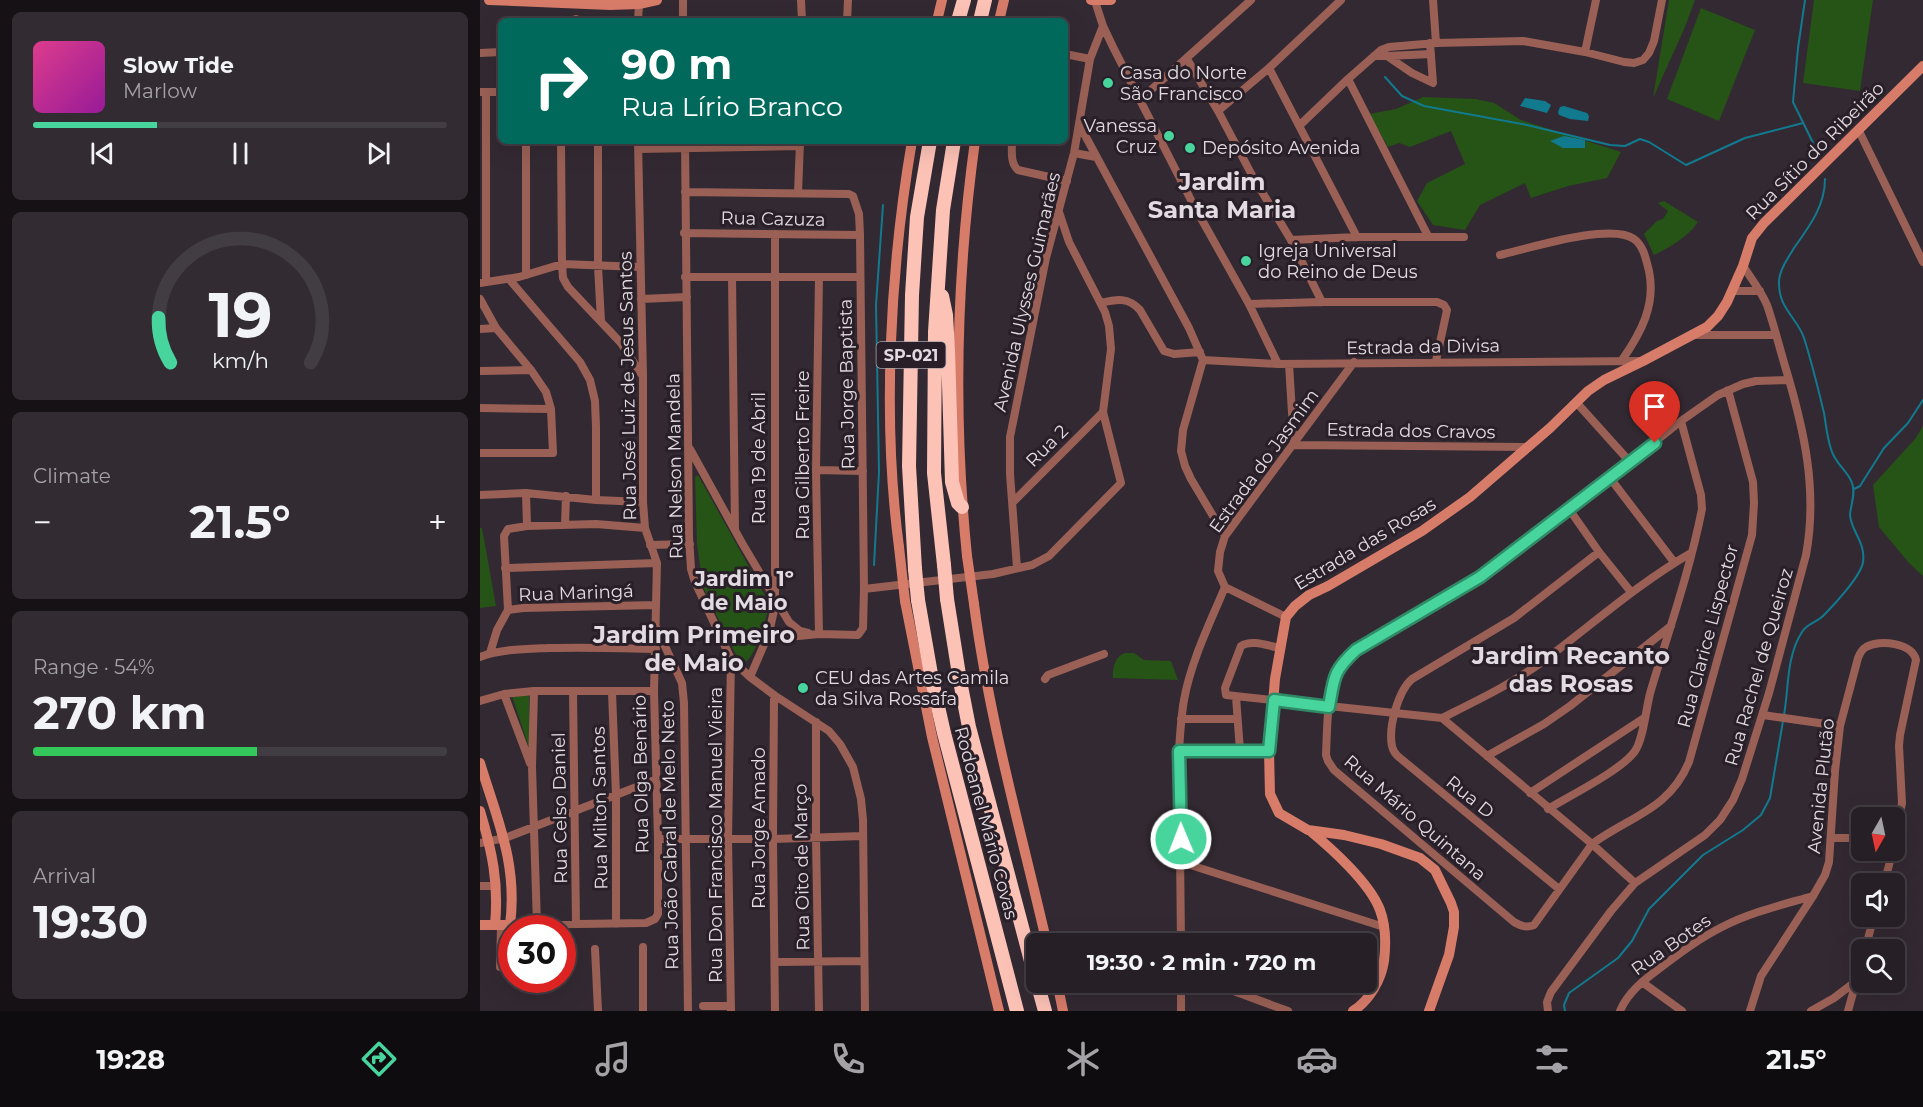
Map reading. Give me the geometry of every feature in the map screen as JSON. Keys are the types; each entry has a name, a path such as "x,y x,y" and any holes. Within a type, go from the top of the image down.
{"highway":[{"path":"959,18 964,0"},
{"path":"981,18 985,0"},
{"name":"Rodoanel Mário Covas","path":"929,144 917,217 911,315 909,466 915,569 911,601 1017,1011"},
{"name":"Rodoanel Mário Covas","path":"954,144 943,210 938,278 935,332 934,473 947,599 969,727 1026,940"},
{"path":"938,278 946,315 948,342 952,482 955,495 962,507"},
{"name":"Rodoanel Mário Covas","path":"1040,993 1045,1011"}],"main road":[{"path":"489,0 610,5 639,4 657,0"},
{"path":"938,18 942,0"},
{"path":"1000,18 1004,0"},
{"path":"1093,0 1111,0"},
{"name":"Rua Sítio do Ribeirão","path":"1643,361 1694,335 1718,316 1743,266 1752,238 1764,223 1923,66"},
{"path":"912,144 897,251 892,352 892,456 899,548 911,601 932,737 999,1011"},
{"path":"975,144 963,245 958,325 958,414 962,507 979,643 1044,933"},
{"name":"Estrada das Rosas","path":"1429,1011 1449,955 1454,927 1454,912 1451,903 1435,870 1420,858 1381,844 1344,835 1308,830 1279,813 1270,794 1269,751 1280,648 1286,617 1309,595 1338,581 1422,531 1470,497 1550,428 1576,402 1604,380 1643,361"},
{"path":"480,763 505,838 512,883 504,915"},
{"path":"480,811 485,842 494,864 500,915"},
{"path":"1308,830 1336,854 1365,886 1377,903 1384,927 1385,951 1380,978 1365,1000 1353,1011"},
{"path":"480,925 498,925"},
{"path":"1059,993 1063,1011"}],"street":[{"path":"683,0 683,18"},
{"path":"801,0 802,18"},
{"path":"848,0 848,18"},
{"path":"1093,0 1103,27 1193,204 1249,304 1278,364"},
{"path":"1141,99 1251,0"},
{"path":"1387,56 1433,83 1431,54 1433,0"},
{"path":"1585,52 1596,0"},
{"path":"1300,125 1348,79 1381,50 1389,46 1524,41 1624,62 1634,63 1643,60 1650,53 1654,41 1662,0"},
{"path":"1218,111 1269,68 1336,2"},
{"path":"638,18 639,4"},
{"name":"Avenida Ulysses Guimarães","path":"1017,568 1010,437 1046,258 1080,126 1090,58 1103,27"},
{"path":"480,52 498,52"},
{"path":"1068,54 1090,58"},
{"path":"1374,56 1431,54"},
{"path":"1187,58 1291,240 1322,302"},
{"path":"1269,68 1357,237"},
{"path":"1348,79 1428,236"},
{"path":"483,92 483,282 509,279 562,264 640,267"},
{"path":"1080,126 1189,328 1203,360 1183,430 1181,451 1191,479 1225,536"},
{"path":"1859,130 1923,261"},
{"path":"526,144 526,275"},
{"path":"561,144 563,278 568,287 621,343 643,376"},
{"path":"598,144 598,266 601,321"},
{"path":"638,145 800,144 798,193 685,192"},
{"path":"1012,144 1012,161 1018,170 1066,181"},
{"name":"Rua José Luiz de Jesus Santos","path":"638,145 642,299 643,502 645,528 657,563 657,628"},
{"name":"Rua Nelson Mandela","path":"685,145 684,233 692,568 695,582 731,659 774,695 830,731 853,767 861,799 863,820 865,1011"},
{"path":"1074,153 1096,157"},
{"name":"Rua Jorge Baptista","path":"798,193 854,196 859,214 860,235 863,628 858,635 815,634"},
{"path":"864,589 993,574 1032,565 1049,556 1121,483 1103,412 1111,336 1105,312 1070,242 1059,212"},
{"name":"Rua Cazuza","path":"684,233 860,235"},
{"path":"1500,255 1582,236 1610,233 1623,234 1635,239 1645,254 1651,281 1649,303 1638,338 1622,360"},
{"name":"Rua 19 de Abril","path":"750,677 773,620 775,234"},
{"path":"1053,236 1070,242"},
{"path":"1291,240 1357,237 1464,237"},
{"name":"Rua Rachel de Queiroz","path":"1548,1011 1547,1002 1551,992 1635,883 1705,835 1720,820 1733,800 1763,715 1806,555 1811,517 1811,492 1798,413 1766,304 1743,266"},
{"path":"685,277 860,277"},
{"path":"732,277 735,530"},
{"name":"Rua Gilberto Freire","path":"815,634 819,277"},
{"path":"509,279 580,362 590,380 595,401 596,500"},
{"path":"1732,291 1760,291"},
{"path":"642,299 687,297"},
{"path":"480,299 496,328 546,392 551,409 553,453 480,453"},
{"path":"1101,303 1127,300 1135,304 1164,351 1169,353 1200,352"},
{"path":"1249,304 1437,302 1448,310 1436,361"},
{"path":"480,329 496,328"},
{"path":"1694,335 1776,335"},
{"name":"Estrada da Divisa","path":"1203,360 1278,364 1643,361"},
{"name":"Estrada do Jasmim","path":"1226,587 1218,571 1225,536 1354,362"},
{"path":"1289,364 1294,445"},
{"path":"480,370 531,370"},
{"name":"Rua Mário Quintana","path":"1559,889 1534,925 1527,927 1514,922 1334,770 1326,755 1333,679 1343,662 1356,650 1480,577 1681,421 1728,390 1756,381 1789,380"},
{"name":"Rua Clarice Lispector","path":"1592,844 1660,803 1676,787 1689,762 1752,535 1753,482 1728,390"},
{"path":"1576,402 1630,462"},
{"path":"480,408 551,409"},
{"name":"Rua 2","path":"1013,502 1103,412"},
{"path":"1548,809 1618,767 1630,758 1640,742 1644,718 1702,509 1701,495 1681,421"},
{"name":"Estrada dos Cravos","path":"1294,445 1528,447"},
{"path":"690,447 789,622 800,630 815,634"},
{"path":"816,470 863,471"},
{"path":"1610,478 1674,562"},
{"path":"480,495 525,493 643,502"},
{"path":"525,493 527,526"},
{"path":"565,525 566,496"},
{"path":"1569,509 1631,592"},
{"path":"508,610 504,536 508,529 527,526 596,524 645,528"},
{"path":"650,545 690,544"},
{"name":"Rua D","path":"1559,889 1400,759 1394,752 1392,744 1394,714 1401,692 1412,679 1514,618 1599,552"},
{"path":"1280,648 1251,643 1241,646 1225,691 1226,695 1442,718 1491,694 1531,670 1631,592 1691,553"},
{"path":"506,568 657,563"},
{"path":"1181,933 1179,751 1181,719 1184,698 1200,649 1226,587 1286,617"},
{"name":"Rua Maringá","path":"490,653 497,630 508,610 656,605"},
{"path":"1487,756 1544,724 1570,706 1671,626"},
{"name":"Rua Olga Benário","path":"616,924 646,923 658,914 654,691 657,628"},
{"name":"Rua João Cabral de Melo Neto","path":"657,628 682,683 684,703 688,1011"},
{"path":"767,639 815,634"},
{"name":"Avenida Plutão","path":"1750,1011 1761,976 1825,875 1829,862 1840,726 1861,651 1874,644 1893,644 1908,648 1915,655 1916,660 1900,735 1901,807"},
{"path":"480,657 490,653 530,649 586,647 656,649"},
{"path":"1646,647 1663,652"},
{"path":"1045,679 1048,675 1104,654"},
{"name":"Rua Don Francisco Manuel Vieira","path":"731,659 728,839 731,1009"},
{"path":"480,701 504,694 534,691 654,691"},
{"path":"534,691 532,767 537,915"},
{"name":"Rua Celso Daniel","path":"573,692 576,915"},
{"name":"Rua Milton Santos","path":"612,692 616,795 616,924"},
{"path":"504,694 532,767"},
{"name":"Rua Jorge Amado","path":"774,695 772,838 776,1011"},
{"path":"1236,697 1240,751"},
{"path":"1763,715 1840,726"},
{"path":"1442,718 1635,883"},
{"path":"1530,794 1644,718"},
{"path":"1181,719 1237,719"},
{"name":"Rua Oito de Março","path":"816,722 819,1011"},
{"path":"1179,751 1269,751"},
{"path":"485,842 505,838 657,779"},
{"path":"658,839 862,836"},
{"path":"1831,838 1851,838"},
{"path":"1559,889 1592,844"},
{"path":"1181,861 1384,927"},
{"path":"480,886 496,886"},
{"name":"Rua Botes","path":"1620,1011 1629,995 1642,982 1676,956 1722,926 1762,910 1813,896"},
{"path":"1784,904 1796,908 1800,914"},
{"path":"576,924 616,924"},
{"path":"643,1011 644,947"},
{"path":"596,949 598,1011"},
{"path":"775,962 864,961"},
{"path":"1642,982 1682,1011"},
{"path":"1811,1011 1851,985"},
{"path":"1181,993 1181,1011"},
{"path":"1239,993 1288,1011"},
{"path":"1848,1011 1852,993"},
{"path":"1834,998 1841,997 1850,1001"},
{"path":"703,1006 731,1009"}],"green space":[{"path":"1669,0 1695,0 1653,98"},
{"path":"1814,0 1873,0 1860,91 1803,83"},
{"path":"1701,8 1755,30 1719,121 1667,99"},
{"path":"1423,97 1476,99 1494,103 1521,120 1621,152 1607,178 1568,186 1531,198 1525,183 1480,205 1465,230 1433,225 1417,201 1427,183 1465,164 1451,131 1410,147 1399,143 1388,147 1369,114 1396,109"},
{"path":"1664,201 1698,222 1683,237 1654,255 1644,234 1657,221 1663,219 1668,211 1658,203"},
{"path":"1923,426 1923,576 1879,527 1873,485 1915,439"},
{"path":"698,475 768,601 769,608 759,639 752,654 743,664 735,653 703,587 697,544 695,477"},
{"path":"480,528 482,528 496,606 480,608"},
{"path":"1125,653 1134,653 1144,660 1171,661 1178,680 1113,678 1115,663"},
{"path":"529,694 529,748 512,696"}],"water":[{"path":"1525,98 1545,101 1551,105 1547,113 1520,106"},
{"path":"1564,106 1587,113 1588,121 1559,115 1560,107"},
{"path":"1564,136 1585,140 1585,148 1563,148 1550,141"}],"waterway":[{"path":"1805,0 1793,102 1819,155"},
{"path":"1385,77 1402,96 1424,106 1527,125 1610,145 1625,146 1640,139 1649,142 1686,165 1745,138 1803,123"},
{"path":"1784,715 1791,662 1797,642 1804,629 1823,616 1846,590 1863,562 1862,548 1850,514 1852,483 1833,454 1804,338 1785,306 1779,281 1794,248 1815,216 1822,198 1825,179"},
{"path":"874,565 879,472 876,305 883,205"},
{"path":"1854,489 1860,486 1884,448 1908,423 1923,400"},
{"path":"1565,1011 1564,1005 1569,993 1618,958 1632,941 1649,909 1703,855 1743,830 1761,815 1770,798 1783,721"}],"place":[{"name":"Casa do Norte São Francisco","path":"1108,83"},
{"name":"Vanessa Cruz","path":"1169,136"},
{"name":"Depósito Avenida","path":"1190,148"},
{"name":"Igreja Universal do Reino de Deus","path":"1246,261"},
{"name":"CEU das Artes Camila da Silva Rossafa","path":"803,688"}],"district":[{"name":"Jardim Santa Maria","path":"1222,195"},
{"name":"Jardim 1º de Maio","path":"744,590"},
{"name":"Jardim Primeiro de Maio","path":"694,648"},
{"name":"Jardim Recanto das Rosas","path":"1571,669"}],"route":[{"path":"1181,839 1179,751 1269,751 1274,700 1329,707 1333,679 1343,662 1356,650 1480,577 1655,443"}]}
